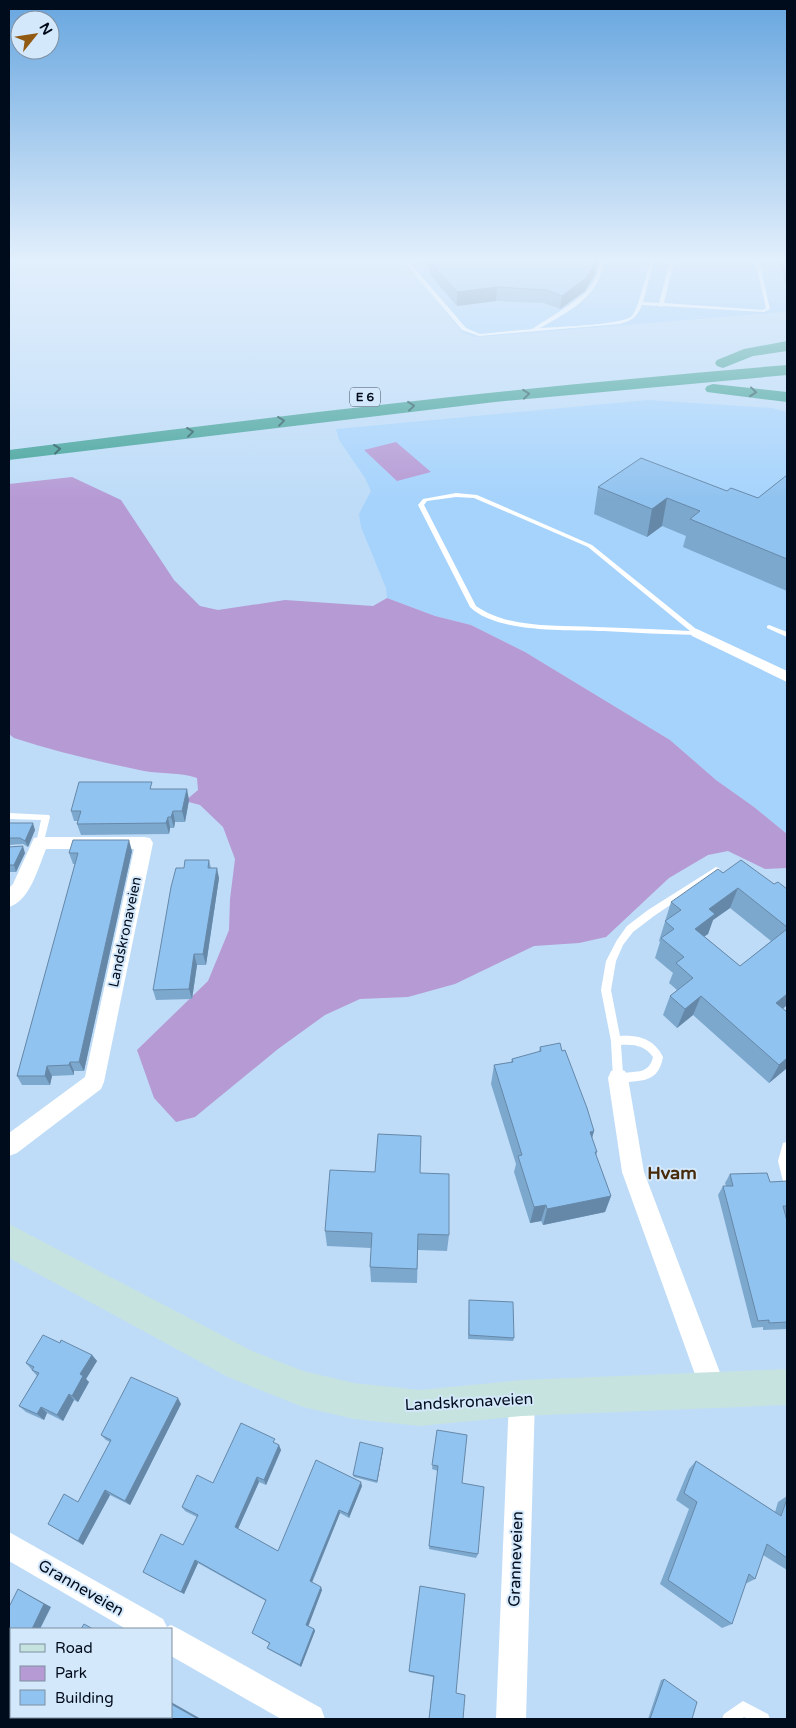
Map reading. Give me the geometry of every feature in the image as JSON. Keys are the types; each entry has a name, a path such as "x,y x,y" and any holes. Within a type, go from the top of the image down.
{"highway":[{"name":"E 6","path":"723,363 749,352 787,346"},
{"name":"E 6","path":"9,441 363,397 571,376 787,358"},
{"name":"E 6","path":"9,455 344,414 566,390 787,370"},
{"path":"566,390 697,389 752,392 787,397"}],"street":[{"path":"697,633 787,677"},
{"path":"9,900 20,888 40,843"},
{"name":"Landskronaveien","path":"9,1146 94,1082 144,843 40,843"},
{"path":"618,1078 633,1172 714,1391"},
{"name":"Landskronaveien","path":"9,1240 241,1364 303,1389 354,1402 420,1408 522,1398 787,1387"},
{"name":"Granneveien","path":"511,1719 522,1398"},
{"name":"Granneveien","path":"9,1546 151,1628"},
{"path":"172,1641 310,1719"}],"lane":[{"path":"456,494 475,496 590,546 697,633 529,626 503,621 482,614 473,607 420,505 425,500 456,494"},
{"path":"769,626 787,635"},
{"path":"9,816 46,817 40,843"},
{"path":"616,1041 631,1040 646,1043 655,1050 658,1057 656,1068 646,1075 618,1078 616,1041 606,990 611,961 630,929 716,870"},
{"path":"787,1147 783,1161 787,1177"},
{"path":"729,1719 743,1708 763,1719"}],"shaded area":[{"path":"648,400 772,408 787,412 787,834 754,807 716,780 670,740 525,652 471,625 435,616 387,598 386,588 361,527 359,514 371,491 365,478 339,440 336,429"}],"green space":[{"path":"396,442 431,472 397,481 364,450"},
{"path":"72,477 121,500 174,580 200,606 218,610 285,600 373,606 387,598 435,616 471,625 525,652 670,740 716,780 754,807 787,834 787,868 765,869 728,851 708,855 669,878 606,937 579,943 534,946 455,984 408,997 360,999 325,1015 278,1049 195,1117 176,1122 154,1098 137,1050 208,981 229,930 230,899 235,859 223,827 200,805 185,801 198,790 197,778 144,771 95,760 30,743 14,738 9,734 9,484"}],"building":[{"path":"641,458 727,491 731,488 758,498 787,475 787,559 690,519 700,511 667,498 652,509 598,487"},
{"path":"79,782 152,782 150,789 187,789 182,811 173,811 166,823 77,824 81,811 71,811"},
{"path":"9,823 33,823 25,841 20,838 9,838"},
{"path":"73,840 129,840 79,1062 70,1062 69,1065 47,1066 45,1076 17,1076 78,853 69,853"},
{"path":"23,846 14,865 9,865 9,847"},
{"path":"185,860 209,860 208,868 217,868 203,954 194,954 189,989 153,990 171,887 176,868 184,868"},
{"path":"741,860 774,884 778,882 787,889 787,927 738,888 709,909 715,914 695,929 740,966 787,929 787,994 776,1003 787,1012 787,1058 779,1065 701,996 685,1009 670,996 693,978 676,963 684,957 661,938 674,929 665,921 681,910 671,902 718,869 723,873"},
{"path":"560,1043 562,1051 565,1050 587,1108 594,1131 590,1132 597,1152 595,1152 611,1196 547,1209 546,1205 534,1207 518,1156 522,1155 494,1065 513,1062 512,1059 541,1051 540,1047"},
{"path":"378,1134 421,1136 420,1173 449,1174 449,1235 418,1234 417,1269 370,1267 372,1233 325,1231 330,1170 375,1172"},
{"path":"767,1173 770,1182 787,1181 787,1206 783,1206 787,1221 787,1322 769,1323 769,1320 758,1321 723,1186 733,1186 730,1174"},
{"path":"469,1300 513,1302 514,1338 469,1335"},
{"path":"43,1335 60,1343 61,1340 92,1355 80,1374 83,1376 72,1396 69,1394 57,1415 41,1407 37,1414 19,1406 39,1373 32,1370 34,1367 26,1363"},
{"path":"131,1377 178,1398 125,1501 105,1490 78,1541 48,1524 64,1494 78,1502 111,1440 101,1435"},
{"path":"241,1423 275,1439 273,1442 279,1445 264,1480 257,1477 235,1527 278,1551 316,1460 361,1482 348,1514 339,1510 310,1581 321,1587 306,1625 314,1629 300,1665 267,1648 270,1643 252,1633 266,1600 195,1560 181,1592 143,1572 161,1534 183,1545 198,1515 182,1507 197,1475 213,1483"},
{"path":"437,1430 467,1435 462,1483 484,1487 478,1554 429,1546 438,1466 432,1465"},
{"path":"360,1442 383,1448 377,1481 353,1475"},
{"path":"696,1461 781,1516 787,1499 787,1558 767,1544 755,1579 749,1574 732,1624 668,1580 697,1502 684,1493"},
{"path":"420,1586 465,1594 456,1693 465,1695 463,1719 429,1719 434,1676 409,1671"},
{"path":"18,1589 44,1604 32,1628 10,1628 9,1716 9,1607"},
{"path":"84,1624 91,1628 82,1628"},
{"path":"664,1679 697,1702 692,1719 650,1719"},
{"path":"172,1705 198,1719 48,1719 172,1718"}],"district":[{"name":"Hvam","path":"672,1173"}]}
